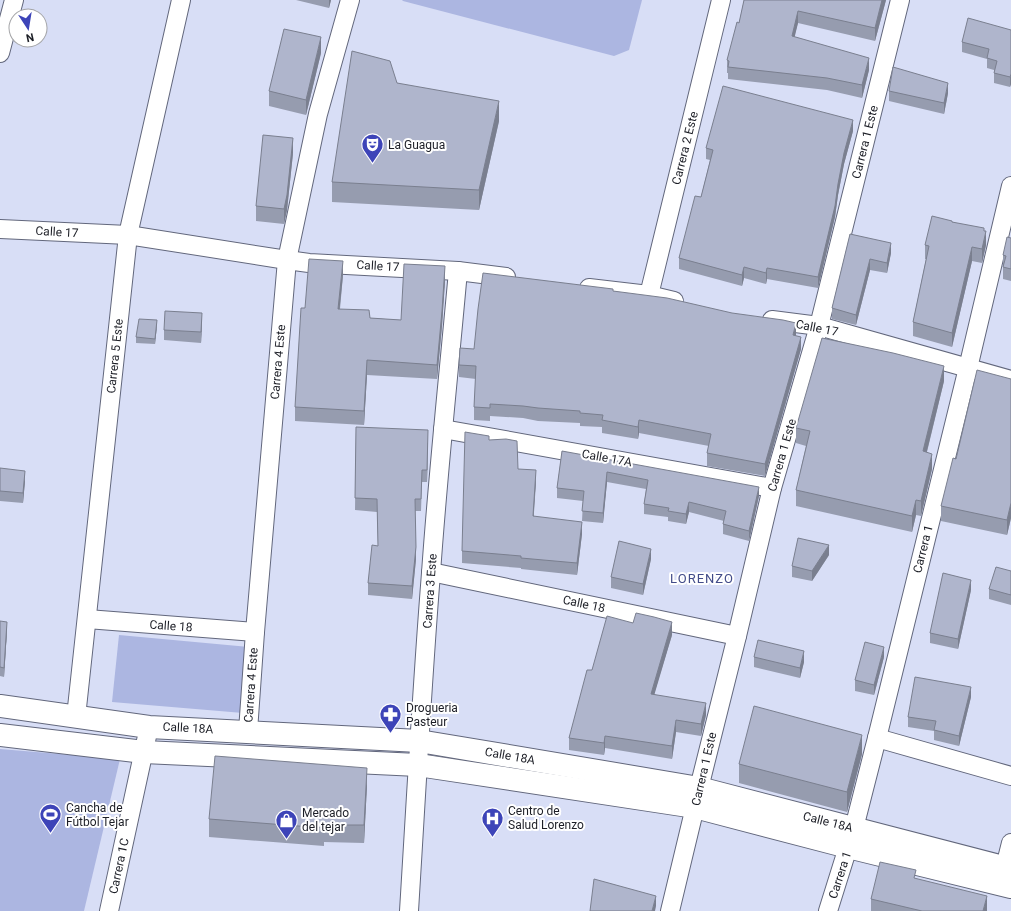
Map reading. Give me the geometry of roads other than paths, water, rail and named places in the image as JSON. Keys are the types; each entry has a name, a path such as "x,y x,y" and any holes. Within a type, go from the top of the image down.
{"main road":[{"name":"Calle 18A","path":"0,706 150,727 419,741 697,798 851,838 1009,874"},
{"name":"Calle 18A","path":"0,735 144,752 418,765 697,798"}],"street":[{"path":"0,52 14,0"},
{"name":"Carrera 5 Este","path":"76,717 128,235 181,0"},
{"name":"Carrera 4 Este","path":"248,731 287,260 318,114 350,0"},
{"name":"Carrera 2 Este","path":"649,295 721,0"},
{"name":"Carrera 1 Este","path":"670,911 772,488 819,326 900,0"},
{"name":"Carrera 1","path":"828,911 851,838 877,738 1011,186"},
{"name":"Calle 17","path":"0,229 128,235 309,263 458,271 519,279"},
{"name":"Carrera 3 Este","path":"409,911 431,572 458,271"},
{"path":"573,286 649,295 688,304"},
{"name":"Calle 17","path":"757,318 819,326 1011,380"},
{"name":"Calle 17A","path":"443,429 772,488"},
{"name":"Calle 18","path":"431,572 737,636"},
{"name":"Calle 18","path":"87,619 255,632"},
{"name":"Carrera 1C","path":"109,911 150,727"},
{"path":"877,738 1011,776"},
{"path":"1009,874 1011,843"}],"place":[{"name":"La Guagua","path":"373,164"},
{"name":"Drogueria Pasteur","path":"390,734"},
{"name":"Cancha de Fútbol Tejar","path":"51,834"},
{"name":"Centro de Salud Lorenzo","path":"492,838"},
{"name":"Mercado del tejar","path":"286,840"}],"district":[{"name":"LORENZO","path":"702,578"}]}
